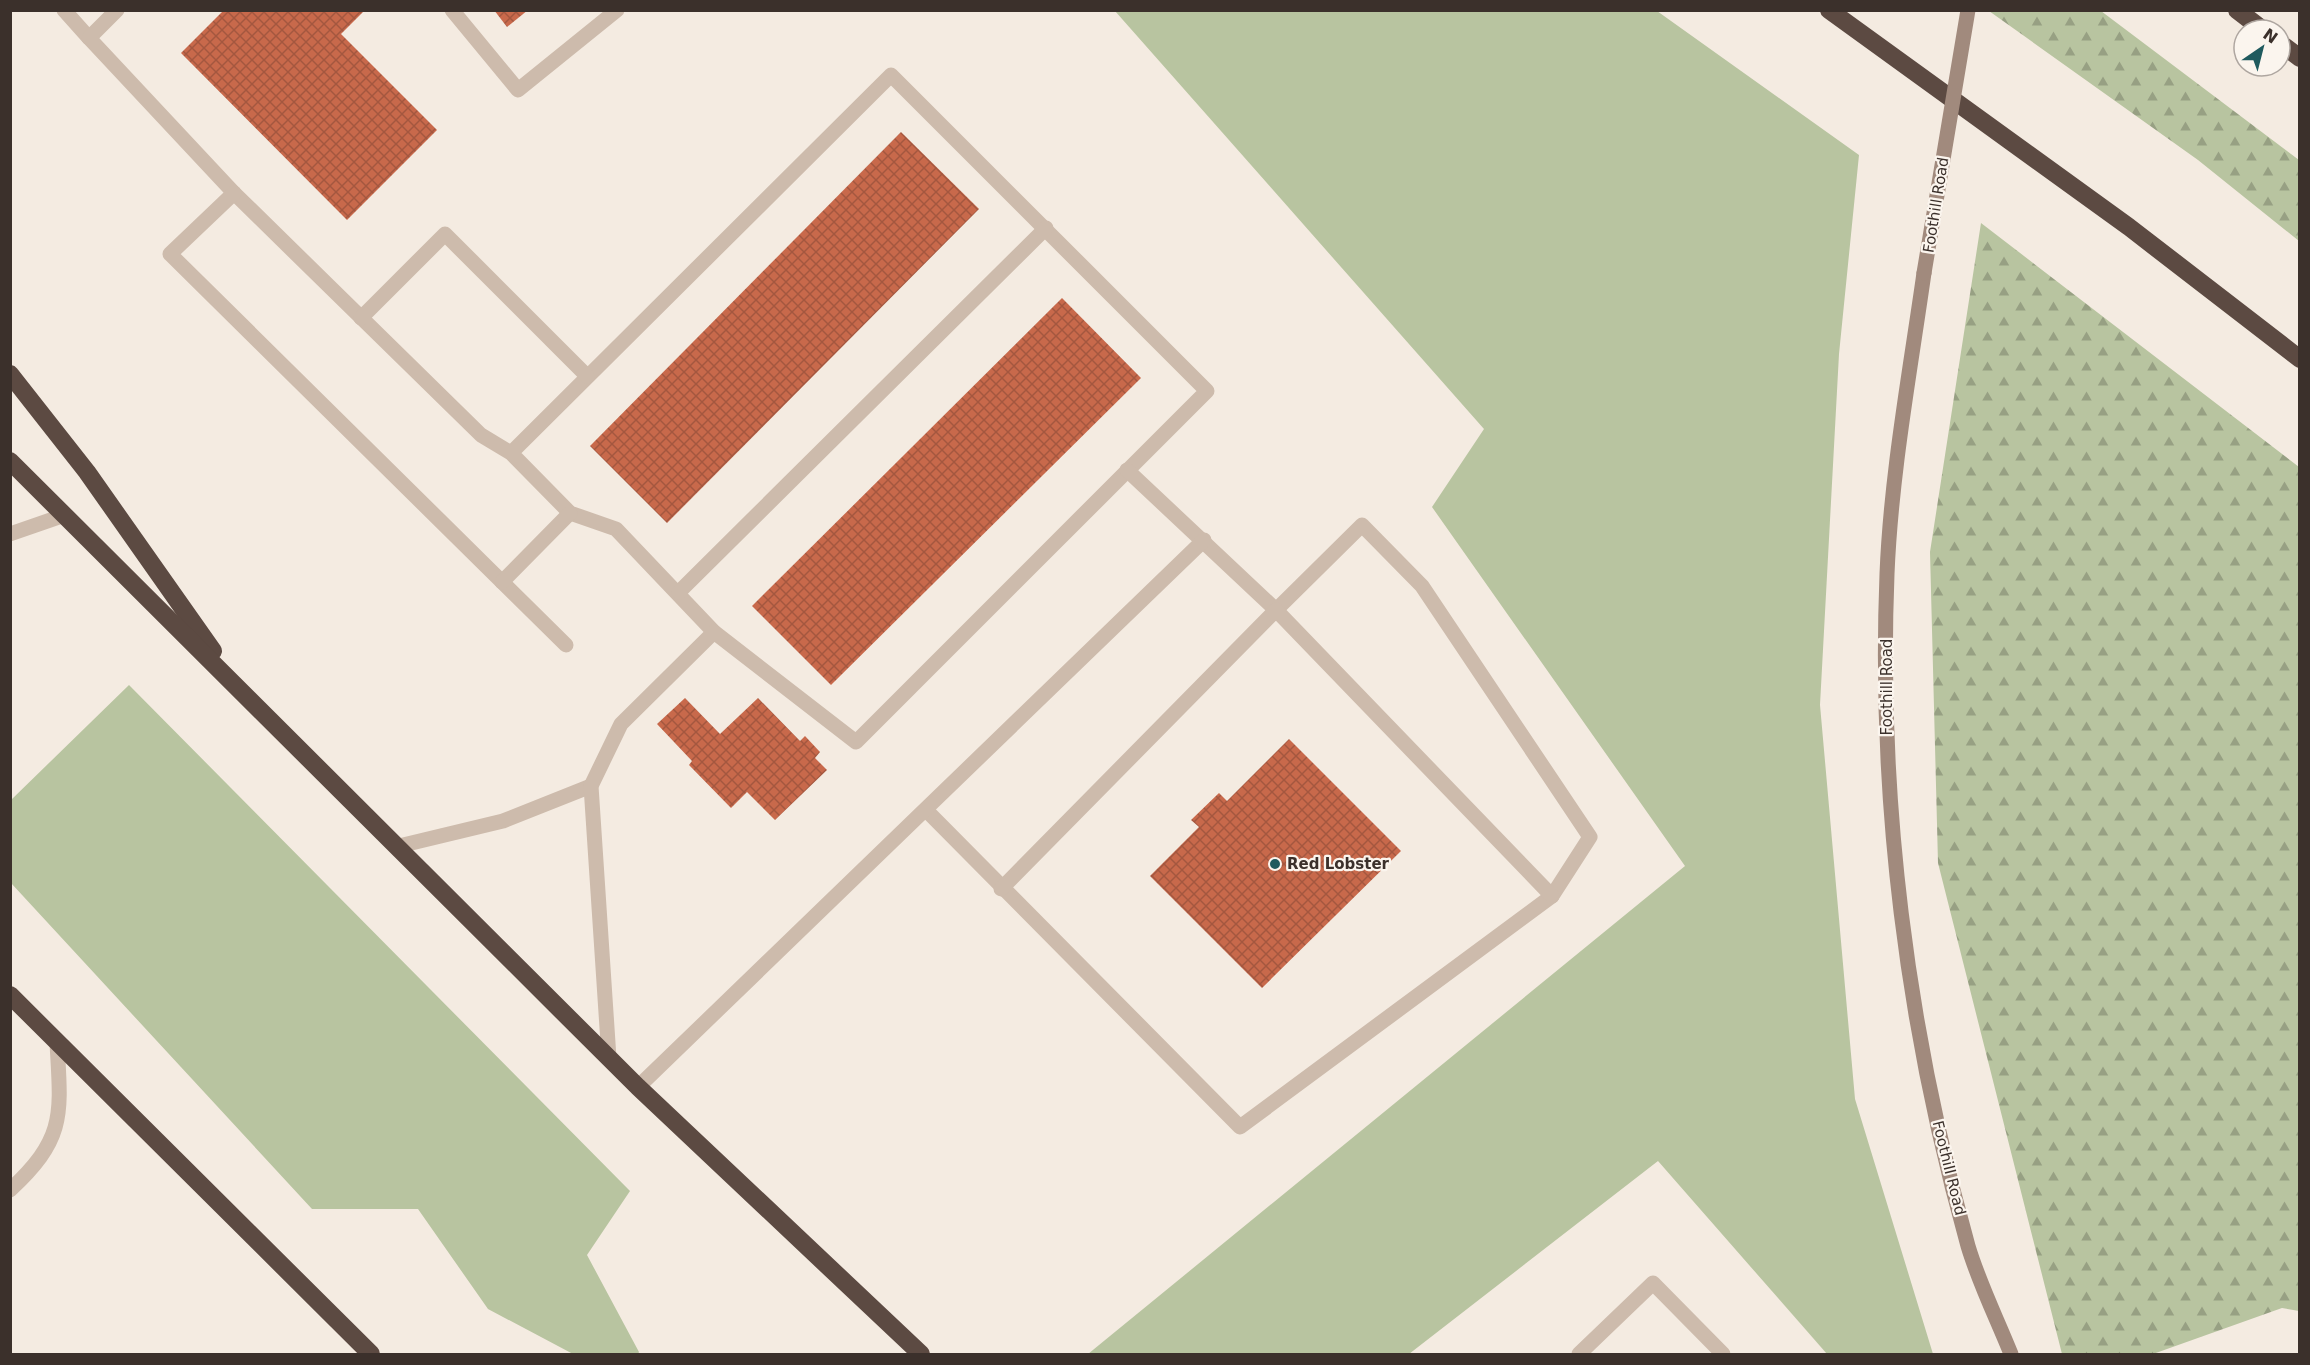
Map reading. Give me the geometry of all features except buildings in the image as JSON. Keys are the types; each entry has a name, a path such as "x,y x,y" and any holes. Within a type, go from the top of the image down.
{"highway":[{"path":"1829,10 2129,227 2300,359"},
{"path":"10,374 87,472 240,690"},
{"path":"10,461 399,846 638,1087 921,1354"},
{"path":"10,995 371,1354"}],"street":[{"name":"Foothill Road","path":"1968,10 1924,273 1903,417 1887,573 1887,758 1902,912 1932,1099 1969,1249 2011,1354"}],"lane":[{"path":"64,10 234,193 481,435 511,453 570,513 616,529 679,592 714,632 856,742 1207,391 891,75 511,453"},
{"path":"89,38 117,10"},
{"path":"452,10 518,90 617,10"},
{"path":"234,193 170,254 566,645"},
{"path":"679,592 1046,228"},
{"path":"361,318 445,234 587,376"},
{"path":"1127,471 1204,540 1276,610 1552,896"},
{"path":"502,582 570,513"},
{"path":"10,534 65,515"},
{"path":"926,810 1001,889 1239,1127 1552,896 1590,837 1422,586 1362,525 1001,889"},
{"path":"638,1087 1204,540"},
{"path":"609,1058 591,786 621,724 714,632"},
{"path":"399,846 503,821 591,786"},
{"path":"10,1190 35,1167 52,1142 61,1111 57,1043"},
{"path":"1579,1354 1653,1283 1723,1354"}],"green space":[{"path":"1115,11 1657,11 1859,155 1839,354 1820,705 1855,1099 1933,1354 1827,1354 1658,1161 1409,1354 1088,1354 1685,866 1432,507 1484,429"},
{"path":"1989,11 2101,11 2299,160 2299,241 2198,160"},
{"path":"1981,223 2299,467 2299,1311 2282,1308 2153,1354 2062,1354 1938,863 1930,552"},
{"path":"129,685 630,1191 587,1255 639,1352 638,1354 573,1354 488,1309 418,1209 312,1209 11,883 11,800"}],"place":[{"name":"Red Lobster","path":"1275,864"}]}
